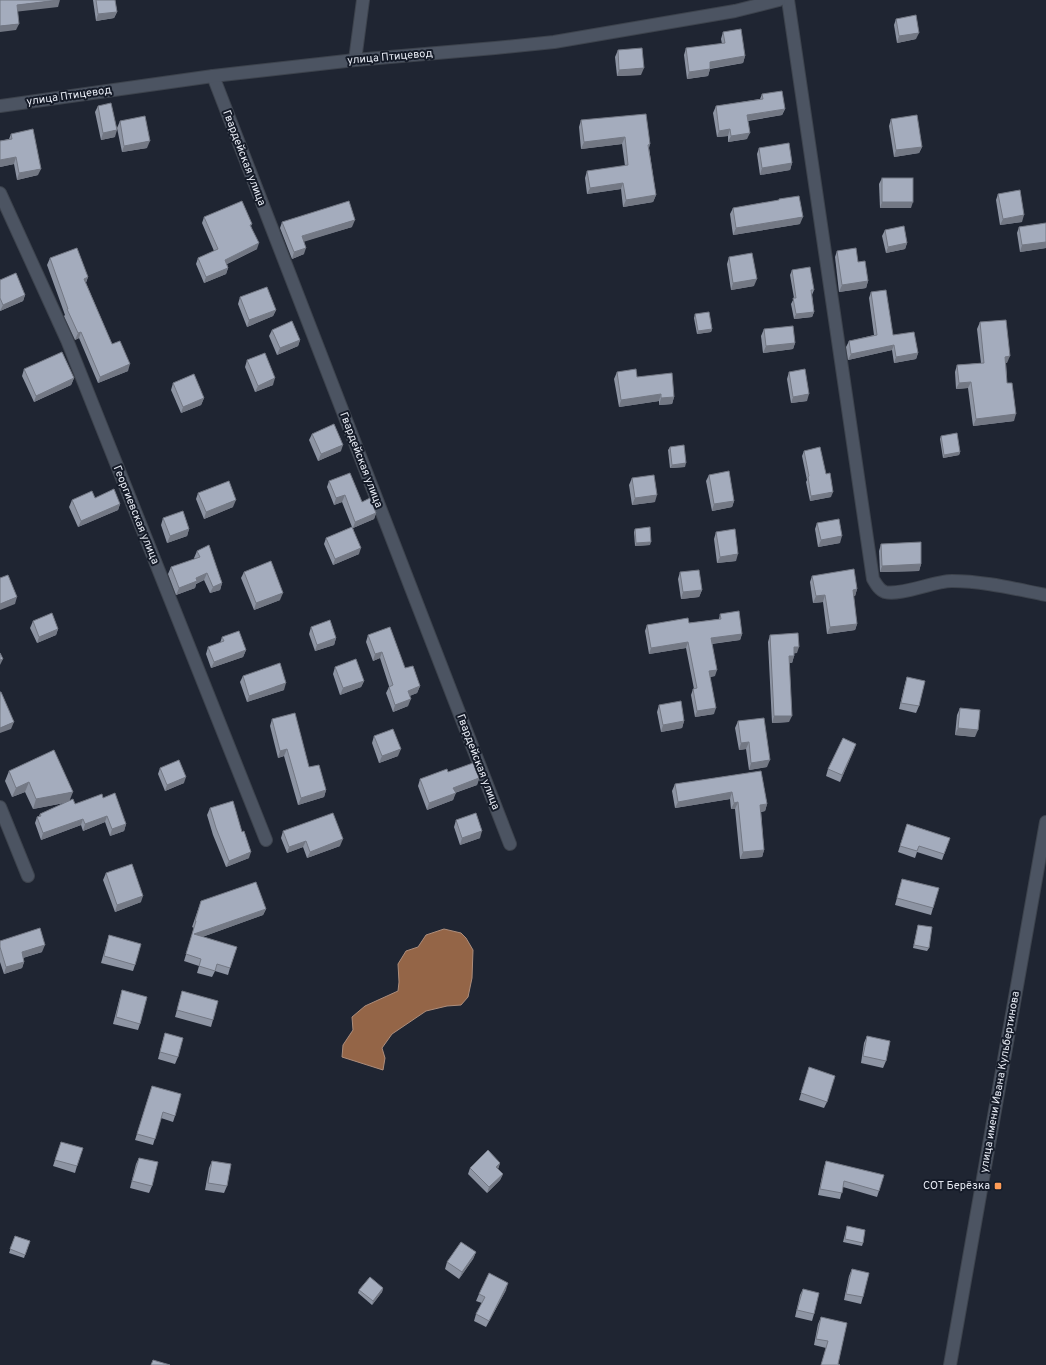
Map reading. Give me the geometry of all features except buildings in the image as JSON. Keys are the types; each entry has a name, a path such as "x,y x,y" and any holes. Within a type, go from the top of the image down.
{"street":[{"path":"355,60 363,0"},
{"name":"улица Птицевод","path":"0,106 212,76 355,60 554,42 735,11 779,0"},
{"path":"788,0 873,579 877,587 884,592 894,593 950,581 985,584 1046,595"},
{"name":"Гвардейская улица","path":"212,76 510,844"},
{"name":"Георгиевская улица","path":"0,192 67,340 266,840"},
{"path":"0,807 28,876"},
{"name":"улица имени Ивана Кульбертинова","path":"950,1365 1046,822"}],"shaded area":[{"path":"444,929 461,933 466,938 473,950 472,978 468,997 461,1005 447,1006 426,1011 392,1034 382,1048 385,1058 383,1070 342,1057 343,1045 353,1030 352,1017 365,1006 398,991 398,964 406,951 418,947 426,935"}],"place":[{"name":"СОТ Берёзка","path":"998,1186"}]}
